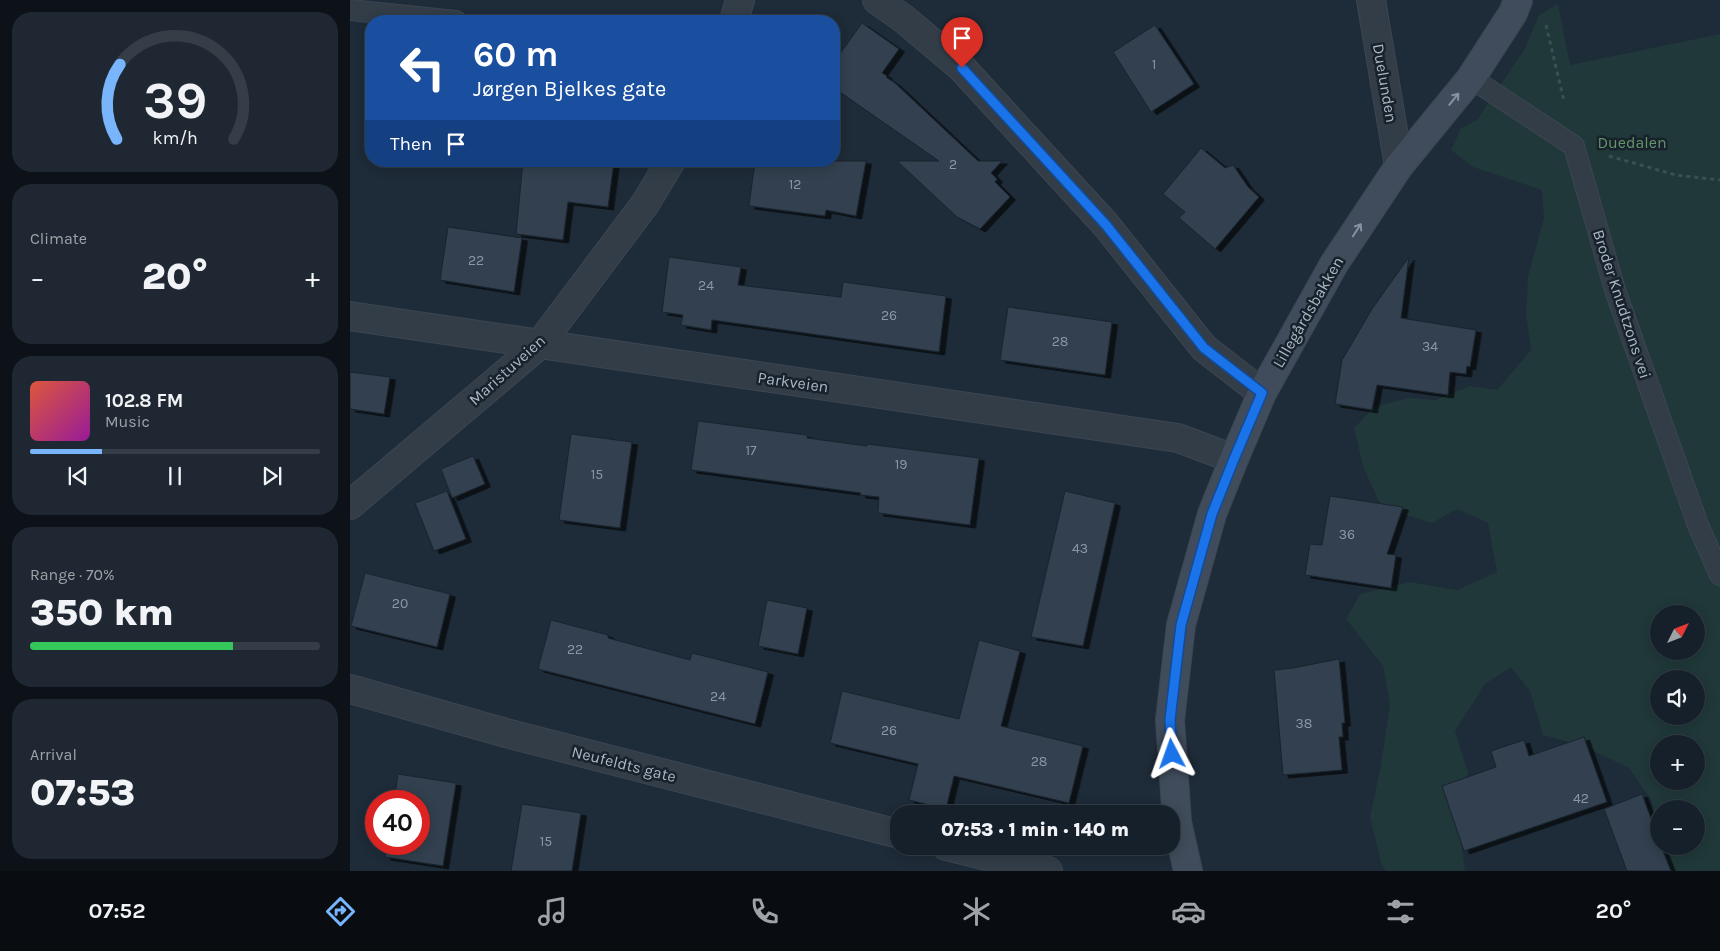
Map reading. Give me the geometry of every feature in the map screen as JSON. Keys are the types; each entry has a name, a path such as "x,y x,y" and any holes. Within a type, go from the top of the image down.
{"street":[{"path":"736,15 740,0"},
{"path":"877,0 904,19 962,68 1106,225 1204,348 1262,393"},
{"name":"Duelunden","path":"1371,0 1399,166"},
{"name":"Lillegårdsbakken","path":"1188,871 1177,822 1170,720 1181,625 1212,514 1262,393 1334,264 1399,166 1471,78 1513,13 1518,0"},
{"name":"Maristuveien","path":"350,504 540,345 645,204 667,167"},
{"name":"Parkveien","path":"350,316 1178,438 1234,459"},
{"name":"Neufeldts gate","path":"350,690 506,733 890,832"},
{"path":"983,855 1048,871"}],"lane":[{"path":"350,10 398,15"},
{"path":"1471,78 1574,146"},
{"name":"Broder Knudtzons vei","path":"1574,146 1615,290 1698,525 1720,575"}],"path":[{"path":"1545,20 1574,146 1676,176 1720,180"}],"green space":[{"name":"Duedalen","path":"1558,4 1570,65 1720,34 1720,871 1670,871 1663,855 1705,855 1705,800 1651,800 1629,768 1583,746 1543,735 1530,691 1511,667 1485,684 1455,731 1468,773 1457,809 1465,871 1386,871 1382,866 1370,817 1381,765 1390,704 1383,666 1346,619 1360,594 1410,582 1457,590 1497,572 1488,523 1457,509 1432,523 1381,507 1363,466 1354,428 1374,407 1408,398 1436,400 1470,386 1497,390 1531,350 1526,314 1528,276 1544,218 1542,190 1473,167 1451,150 1461,128 1477,120 1524,50 1539,15"}],"building":[{"path":"862,23 899,49 882,73 886,77 895,83 978,161 1002,161 991,173 997,179 995,182 1010,197 980,229 957,217 897,161 939,161 840,92 840,54"},
{"path":"1155,25 1194,84 1151,112 1113,52"},
{"path":"1201,148 1225,168 1233,165 1248,187 1259,197 1215,249 1179,218 1185,212 1163,194"},
{"path":"840,161 866,161 856,216 826,210 825,216 749,206 754,167 840,167"},
{"path":"522,167 613,167 608,207 568,202 563,240 516,234"},
{"path":"448,227 522,238 514,292 440,280"},
{"path":"669,257 741,267 738,285 841,297 843,282 946,296 939,352 712,320 711,330 681,325 683,315 662,312"},
{"path":"1409,257 1401,318 1476,330 1470,367 1467,366 1466,374 1450,372 1448,395 1377,385 1372,410 1335,404 1342,360 1372,309"},
{"path":"1008,307 1112,322 1105,375 1000,360"},
{"path":"350,372 390,377 384,414 350,409"},
{"path":"698,421 807,435 807,438 867,446 867,444 979,458 970,525 878,513 879,497 860,495 861,493 691,470"},
{"path":"571,434 632,442 620,528 559,520"},
{"path":"473,456 485,484 452,498 441,469"},
{"path":"447,491 466,539 434,551 415,503"},
{"path":"1065,491 1115,503 1083,646 1031,637"},
{"path":"1330,496 1403,507 1387,554 1396,555 1391,588 1305,575 1310,544 1322,545"},
{"path":"365,573 450,594 437,647 351,626"},
{"path":"767,600 807,608 798,654 758,646"},
{"path":"551,620 608,635 608,638 690,660 692,653 768,672 755,724 538,669"},
{"path":"979,640 1020,651 1001,726 1083,746 1069,803 954,776 947,805 930,805 909,800 918,764 830,743 842,691 959,719"},
{"path":"1339,659 1345,723 1342,723 1343,737 1339,737 1342,770 1283,775 1274,670"},
{"path":"1584,737 1607,802 1464,851 1442,786 1496,767 1491,751 1524,740 1529,756"},
{"path":"398,774 456,783 443,866 385,857 385,855 430,855 430,790 396,790"},
{"path":"1642,794 1650,816 1650,855 1665,855 1671,871 1627,871 1604,809"},
{"path":"522,804 581,813 572,871 511,871"}],"route":[{"path":"962,68 1106,225 1204,348 1262,393 1212,514 1181,625 1170,720 1172,754"}]}
